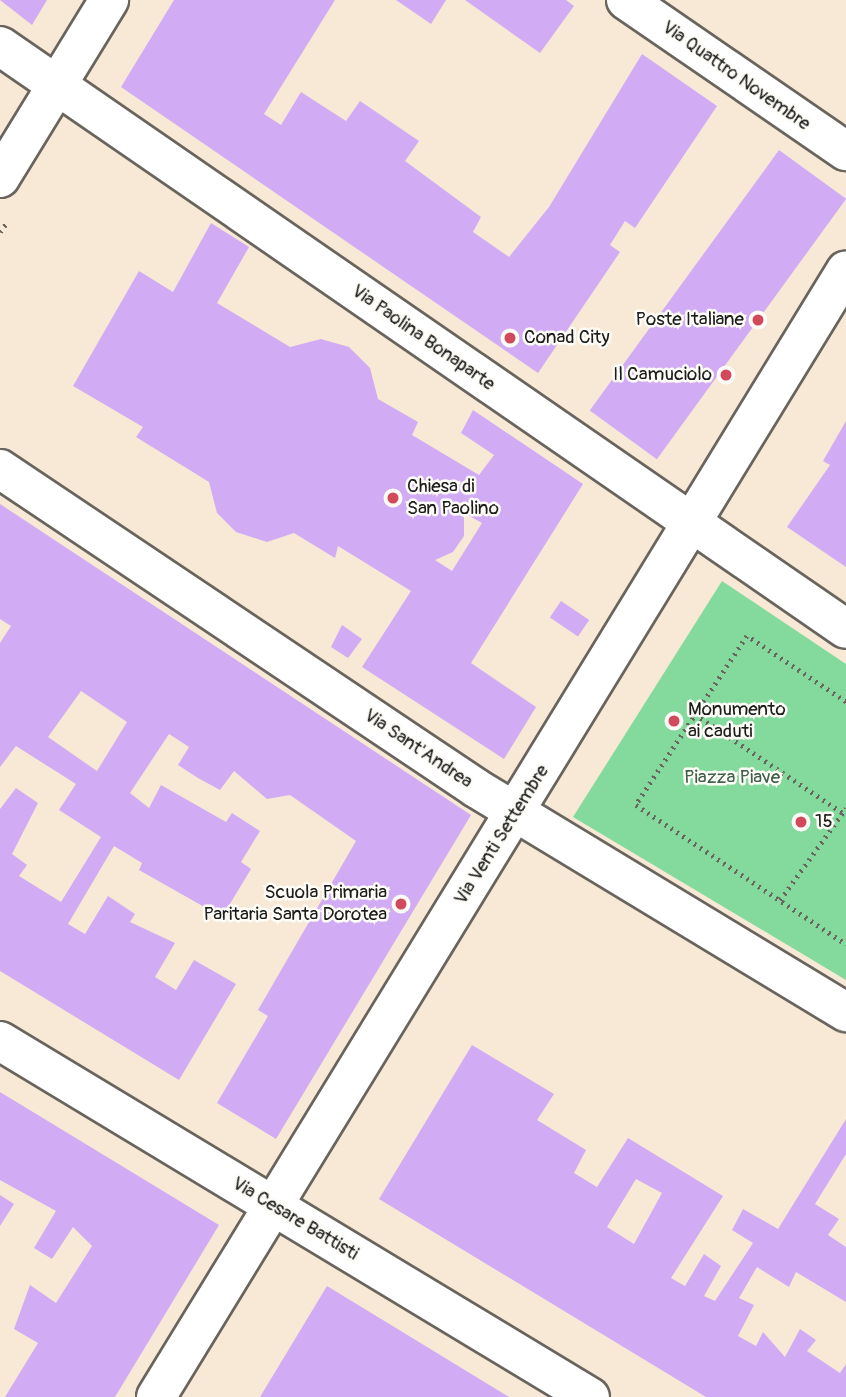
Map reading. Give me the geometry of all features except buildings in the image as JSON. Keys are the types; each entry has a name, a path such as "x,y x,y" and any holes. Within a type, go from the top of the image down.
{"street":[{"path":"0,178 109,0"},
{"name":"Via Quattro Novembre","path":"626,0 846,151"},
{"name":"Via Paolina Bonaparte","path":"0,46 846,629"},
{"name":"Via Venti Settembre","path":"156,1397 272,1205 517,812 846,270"},
{"name":"Via Sant'Andrea","path":"0,469 517,812 846,1012"},
{"name":"Via Cesare Battisti","path":"0,1041 590,1397"}],"path":[{"path":"846,702 747,636 636,805 846,944"},
{"path":"695,714 845,812 780,900"}],"green space":[{"name":"Piazza Piave","path":"722,581 846,664 846,980 573,817"}],"place":[{"name":"Poste Italiane","path":"758,320"},
{"name":"Conad City","path":"510,338"},
{"name":"Il Camuciolo","path":"726,375"},
{"name":"Chiesa di San Paolino","path":"393,498"},
{"name":"Monumento ai caduti","path":"674,721"},
{"name":"15","path":"801,822"},
{"name":"Scuola Primaria Paritaria Santa Dorotea","path":"401,904"}]}
